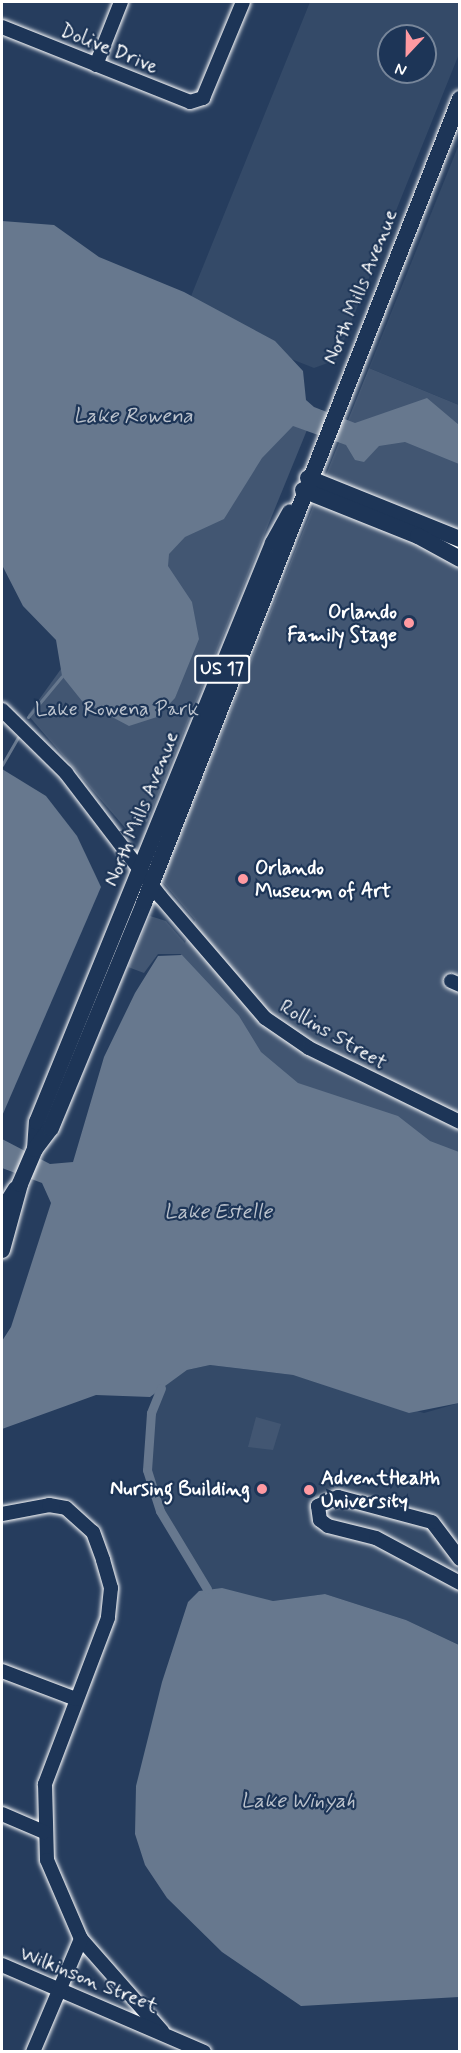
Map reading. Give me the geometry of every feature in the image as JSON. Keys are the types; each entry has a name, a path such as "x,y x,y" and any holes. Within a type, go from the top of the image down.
{"main road":[{"name":"North Mills Avenue","path":"2,1250 20,1184 35,1149 51,1128 151,885 286,550 305,484 459,99"},
{"name":"North Mills Avenue","path":"35,1149 37,1122 273,543 305,484"},
{"path":"305,484 459,539"},
{"path":"305,484 418,536 459,558"},
{"name":"North Mills Avenue","path":"2,1211 20,1184"}],"street":[{"path":"96,65 121,2"},
{"name":"Dolive Drive","path":"2,27 190,102 203,98 243,2"},
{"name":"Rollins Street","path":"2,710 66,773 151,885 265,1018 319,1053 459,1122"},
{"path":"458,1578 376,1538 328,1526 320,1520 318,1506 338,1497 432,1522 459,1559"},
{"name":"Wilkinson Street","path":"2,1514 49,1505 66,1508 93,1532 103,1560 111,1588 108,1618 45,1784 44,1832 47,1860 81,1939 162,2031"},
{"path":"2,1671 76,1699"},
{"path":"2,1814 44,1832"},
{"path":"33,2052 81,1939"},
{"name":"Wilkinson Street","path":"2,1965 162,2031 204,2052"}],"shaded area":[{"path":"310,2 459,2 459,54 336,360 314,368 183,316"},
{"path":"459,144 459,405 369,368"},
{"name":"AdventHealth University","path":"210,1365 293,1375 424,1413 459,1403 459,1645 406,1620 325,1594 273,1601 207,1589 160,1511 147,1470 151,1413 161,1388 187,1370"}],"green space":[{"path":"369,368 459,405 459,1178 309,1112 170,981 181,954 158,954 144,973 128,967 150,916 166,921 185,943 195,920 162,881"},
{"name":"Lake Rowena Park","path":"248,408 307,430 147,822 127,830 28,715"},
{"path":"256,1417 281,1424 273,1450 248,1447"}],"water":[{"name":"Lake Rowena","path":"2,221 54,225 99,257 184,292 275,341 303,371 306,400 314,407 355,423 427,398 459,425 459,464 405,442 379,446 364,462 355,460 346,445 293,426 262,458 224,519 185,537 169,554 168,566 192,602 199,639 175,698 157,717 129,726 82,701 62,676 56,640 23,606 2,565"},
{"path":"2,769 46,796 77,836 101,887 2,1116"},
{"name":"Lake Estelle","path":"182,955 239,1016 261,1052 298,1083 398,1116 430,1141 459,1152 459,1403 409,1413 293,1375 210,1365 187,1370 150,1397 96,1395 2,1429 2,1341 11,1327 51,1203 42,1183 2,1168 2,1139 50,1164 73,1162 104,1057 135,993 158,956"},
{"name":"Lake Winyah","path":"222,1588 273,1601 325,1594 406,1620 459,1645 459,1997 301,2006 222,1952 167,1898 145,1865 135,1834 136,1786 162,1682 188,1602 199,1591"}],"waterway":[{"path":"28,717 62,676"},
{"path":"2,765 18,737"},
{"path":"161,1388 151,1413 147,1470 160,1511 207,1589"}],"place":[{"name":"Orlando Family Stage","path":"409,623"},
{"name":"Orlando Museum of Art","path":"243,879"},
{"name":"Nursing Building","path":"262,1489"},
{"name":"AdventHealth University","path":"309,1490"}]}
